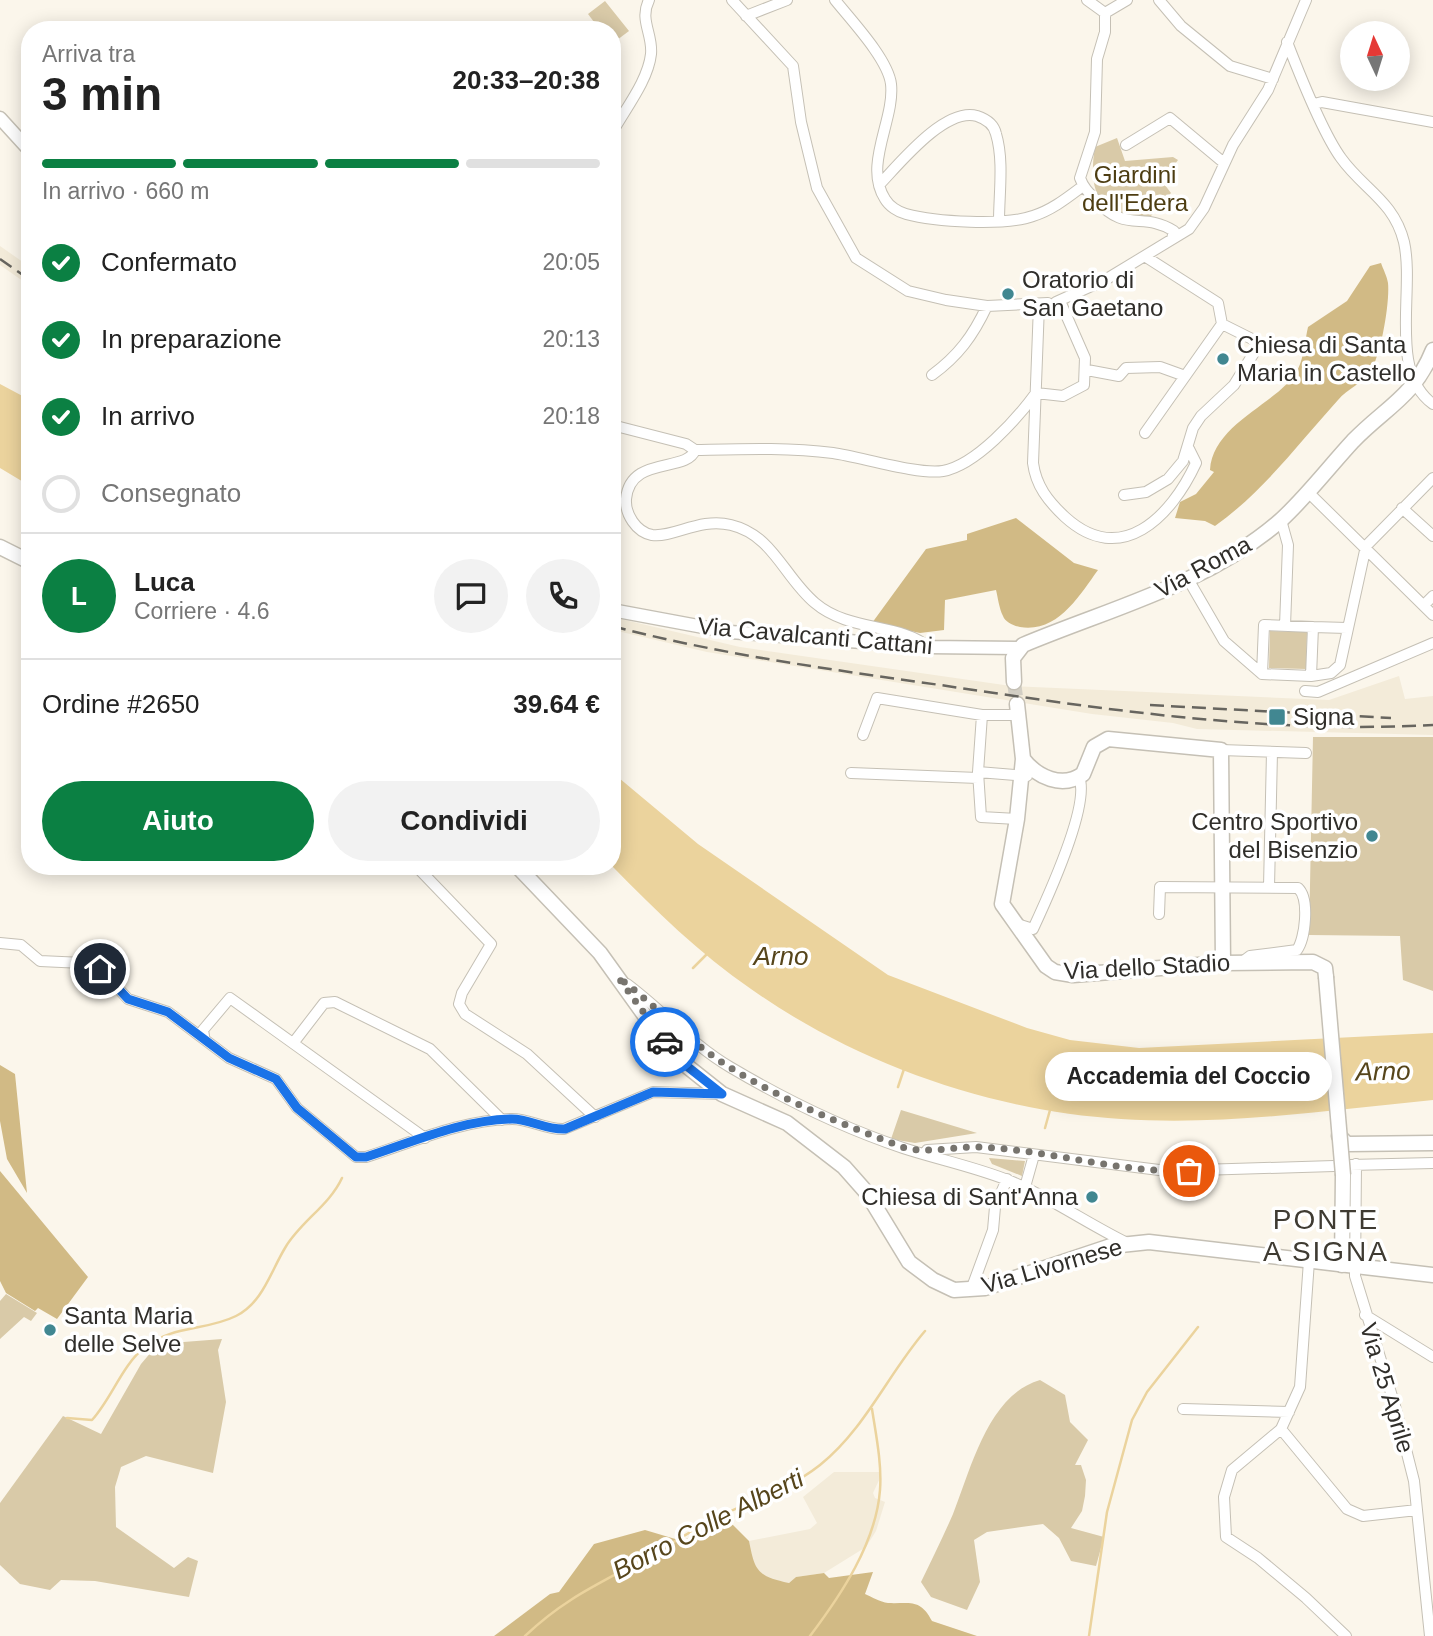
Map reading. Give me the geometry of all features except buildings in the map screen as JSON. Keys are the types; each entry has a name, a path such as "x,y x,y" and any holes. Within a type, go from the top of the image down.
{"main road":[{"name":"Via Roma","path":"1019,648 1188,579 1236,554 1280,520 1353,442 1415,386 1433,350"},
{"path":"0,547 21,558"},
{"path":"1014,682 1012,661 1019,648"},
{"path":"1017,710 1023,759 1017,819"},
{"path":"1023,759 1042,777 1067,781 1079,777 1101,742 1115,739 1221,750 1223,963"},
{"name":"Via dello Stadio","path":"1017,819 1002,904 1046,966 1061,974 1242,962 1313,962 1325,968 1339,1136"},
{"name":"Via Livornese","path":"526,875 600,953 661,1038 688,1067 722,1094 775,1115 844,1167 867,1193 917,1270 942,1285 971,1290 988,1287 1127,1243 1156,1242 1433,1275"},
{"path":"1339,1136 1347,1144 1433,1143"},
{"path":"1339,1136 1346,1168 1344,1217 1348,1265"},
{"path":"1326,1263 1344,1217"}],"street":[{"path":"621,117 648,69 652,51 644,18 649,0"},
{"path":"732,0 774,43 796,72 801,122 817,188 856,258 908,291 988,306 1051,303 1146,257 1189,229 1273,79 1306,0"},
{"path":"746,16 787,0"},
{"path":"835,0 879,58 889,78 891,94 880,151 879,185 885,200 904,214 999,221 1030,218 1057,206 1083,186"},
{"path":"1087,0 1105,13"},
{"path":"1105,13 1127,0"},
{"path":"1159,0 1181,26 1230,66 1273,79"},
{"path":"1105,13 1105,32 1097,59 1095,132 1082,167 1083,186 1116,219 1160,222 1174,231 1172,239"},
{"path":"1287,42 1339,156 1355,176 1379,195 1392,214 1403,240 1409,291 1409,369 1415,386 1433,404"},
{"path":"1314,104 1322,102 1433,122"},
{"path":"879,185 912,150 951,118 969,114 986,118 996,130 998,145 999,221"},
{"path":"0,118 21,141"},
{"path":"1126,145 1170,118 1224,163"},
{"path":"1145,433 1222,324 1218,303 1146,257"},
{"path":"1036,393 1063,396 1082,389 1087,370 1082,346 1051,303"},
{"path":"1051,303 1036,393 1033,463 1035,480 1062,514 1088,535 1114,538 1144,528 1164,515 1186,485 1196,463 1189,449"},
{"path":"932,375 955,359 975,331 988,306"},
{"path":"1124,495 1146,492 1168,479 1189,449 1193,428 1201,416 1234,385 1260,343 1222,324"},
{"path":"1087,370 1119,376 1126,369 1152,366 1185,376"},
{"path":"621,427 686,444 695,450 751,449 832,453 942,471 979,452 1019,416 1036,393"},
{"path":"695,450 693,456 642,472 634,480 626,501 628,513 642,531 653,535 706,523 734,526 766,542 815,603 840,620 914,638 928,647"},
{"path":"1188,579 1224,641 1262,674 1311,676 1336,670 1366,546 1433,478"},
{"path":"1308,492 1366,546 1433,615"},
{"path":"1402,509 1433,536"},
{"path":"1280,520 1289,545 1284,626"},
{"path":"1424,606 1433,596"},
{"name":"Via Cavalcanti Cattani","path":"621,612 730,632 928,647 1019,648"},
{"path":"1262,674 1264,625 1348,628"},
{"path":"1311,676 1313,627"},
{"path":"1306,691 1318,692 1433,643"},
{"path":"863,735 877,698 982,715 1017,710"},
{"path":"982,715 978,775 981,817 1017,819"},
{"path":"1221,750 1306,753"},
{"path":"1159,914 1160,887 1269,887 1272,752"},
{"path":"851,773 1042,777"},
{"path":"1016,923 1033,929 1057,880 1074,823 1082,785 1079,777"},
{"path":"425,875 492,944 462,993 458,1004 465,1014 517,1047 595,1117"},
{"name":"Via dello Stadio","path":"1242,962 1250,956 1297,950 1303,942 1303,892 1298,888 1269,887"},
{"path":"0,943 21,945 45,962 89,964 114,981 128,999 168,1012 190,1031 204,1036 229,1058 276,1079 297,1108 356,1157 366,1157 466,1125 502,1120 526,1121 554,1130 579,1125 653,1092 722,1094"},
{"path":"618,977 651,1002 682,1033 727,1065 802,1106 915,1151 954,1160 1007,1179 1127,1243"},
{"path":"204,1036 203,1030 230,998 425,1138"},
{"path":"294,1042 324,1003 335,1002 430,1049 502,1120"},
{"path":"915,1151 976,1147 1167,1171 1433,1164"},
{"path":"1025,1187 1034,1155"},
{"name":"Via 25 Aprile","path":"1346,1168 1348,1265 1407,1447 1418,1510 1430,1636"},
{"path":"971,1290 993,1230 995,1207 1007,1179"},
{"path":"1309,1261 1300,1387 1281,1429 1232,1470 1224,1497 1226,1537 1258,1558 1306,1598 1342,1633"},
{"path":"1365,1315 1433,1357"},
{"path":"1183,1409 1289,1412"},
{"path":"1281,1429 1346,1509 1363,1516 1418,1510"}],"shaded area":[{"path":"0,246 21,261 21,280 0,265"},
{"path":"1381,263 1388,283 1386,315 1378,354 1367,376 1342,396 1249,498 1215,526 1205,521 1175,518 1180,502 1196,494 1214,472 1210,470 1214,453 1223,439 1278,392 1298,369 1308,327 1347,301 1370,266"},
{"path":"1016,518 1074,563 1098,570 1075,601 1056,618 1033,627 1013,625 1003,616 996,590 945,600 944,630 920,633 872,623 926,549 967,540 967,534"},
{"path":"621,619 740,647 1011,686 1329,700 1399,676 1405,699 1433,696 1433,735 1197,729 1173,723 1092,714 707,652 621,632"},
{"path":"0,1065 15,1074 27,1193 7,1159 0,1121"},
{"path":"0,1171 88,1277 57,1319 38,1308 35,1311 6,1293 0,1281"},
{"path":"834,1472 879,1472 881,1476 873,1493 875,1498 885,1502 876,1531 866,1547 824,1573 796,1577 789,1583 771,1579 758,1571 749,1553 749,1541 810,1529 817,1523 803,1497"},
{"path":"721,1513 749,1541 756,1566 770,1578 789,1583 796,1577 824,1573 829,1578 873,1572 865,1594 885,1602 919,1605 932,1621 977,1636 494,1636 550,1594 559,1592 594,1544 645,1530 682,1541 707,1529"}],"green space":[{"path":"605,1 621,21 593,21 588,14"},
{"path":"621,21 629,31 621,37"},
{"name":"Giardini dell'Edera","path":"1117,138 1125,161 1173,157 1178,160 1162,181 1171,193 1151,216 1134,216 1109,208 1101,201 1096,191 1093,178 1095,147"},
{"path":"1270,631 1307,632 1306,669 1269,668"},
{"name":"Centro Sportivo del Bisenzio","path":"1313,737 1433,737 1433,991 1403,980 1400,936 1309,935"},
{"path":"901,1110 977,1133 915,1143 891,1139"},
{"path":"989,1158 1025,1161 1022,1176 992,1164"},
{"path":"6,1294 37,1313 31,1321 24,1317 0,1339 0,1301"},
{"path":"222,1339 218,1350 226,1402 213,1473 146,1456 121,1467 115,1487 116,1527 174,1568 188,1557 198,1561 189,1597 95,1581 61,1580 50,1590 20,1584 0,1565 0,1503 63,1416 101,1434 141,1364 158,1344"},
{"path":"1040,1380 1065,1395 1070,1422 1088,1440 1075,1465 1081,1465 1086,1480 1085,1496 1082,1511 1071,1528 1104,1537 1096,1566 1071,1561 1059,1538 1043,1524 987,1532 974,1540 980,1582 967,1610 931,1597 921,1582 953,1514 984,1436 1007,1401 1022,1388"}],"water":[{"path":"0,384 21,395 21,481 0,468"},
{"name":"Arno","path":"621,780 698,844 888,975 1027,1028 1070,1040 1139,1048 1433,1033 1433,1100 1238,1119 1160,1121 1072,1114 975,1094 881,1061 792,1016 714,961 621,875"}],"waterway":[{"path":"693,968 706,955"},
{"path":"898,1087 904,1069"},
{"name":"Borro Colle Alberti","path":"1045,1128 1050,1110"},
{"path":"67,1418 92,1420 137,1354 156,1340 178,1331 225,1321 245,1310 265,1286 291,1239 330,1197 342,1178"},
{"path":"1089,1636 1107,1512 1132,1420 1147,1392 1198,1327"},
{"name":"Borro Colle Alberti","path":"525,1636 554,1611 583,1593 707,1523 795,1482 820,1465 850,1435 925,1331"},
{"path":"810,1636 845,1586 872,1529 880,1490 872,1409"}],"tunnel":[{"path":"1014,682 1017,704"}],"railway":[{"path":"0,259 21,274"},
{"path":"621,628 779,661 1128,711 1311,726 1433,725"},
{"path":"1150,705 1391,718"}],"way so far":[{"path":"665,1042 618,977 651,1002 682,1033 727,1065 802,1106 902,1147 915,1151 976,1147 1098,1164 1189,1171"}],"place":[{"name":"Oratorio di San Gaetano","path":"1008,294"},
{"name":"Chiesa di Santa Maria in Castello","path":"1223,359"},
{"name":"Signa","path":"1277,717"},
{"name":"Centro Sportivo del Bisenzio","path":"1372,836"},
{"name":"Accademia del Coccio","path":"1189,1171"},
{"name":"Chiesa di Sant'Anna","path":"1092,1197"},
{"name":"Santa Maria delle Selve","path":"50,1330"}],"district":[{"name":"PONTE A SIGNA","path":"1326,1235"}],"route":[{"path":"100,969 128,999 168,1012 190,1031 204,1036 229,1058 268,1073 284,1088 297,1108 356,1157 366,1157 446,1130 483,1121 517,1119 554,1130 565,1129 653,1092 722,1094 688,1067 665,1042"}]}
